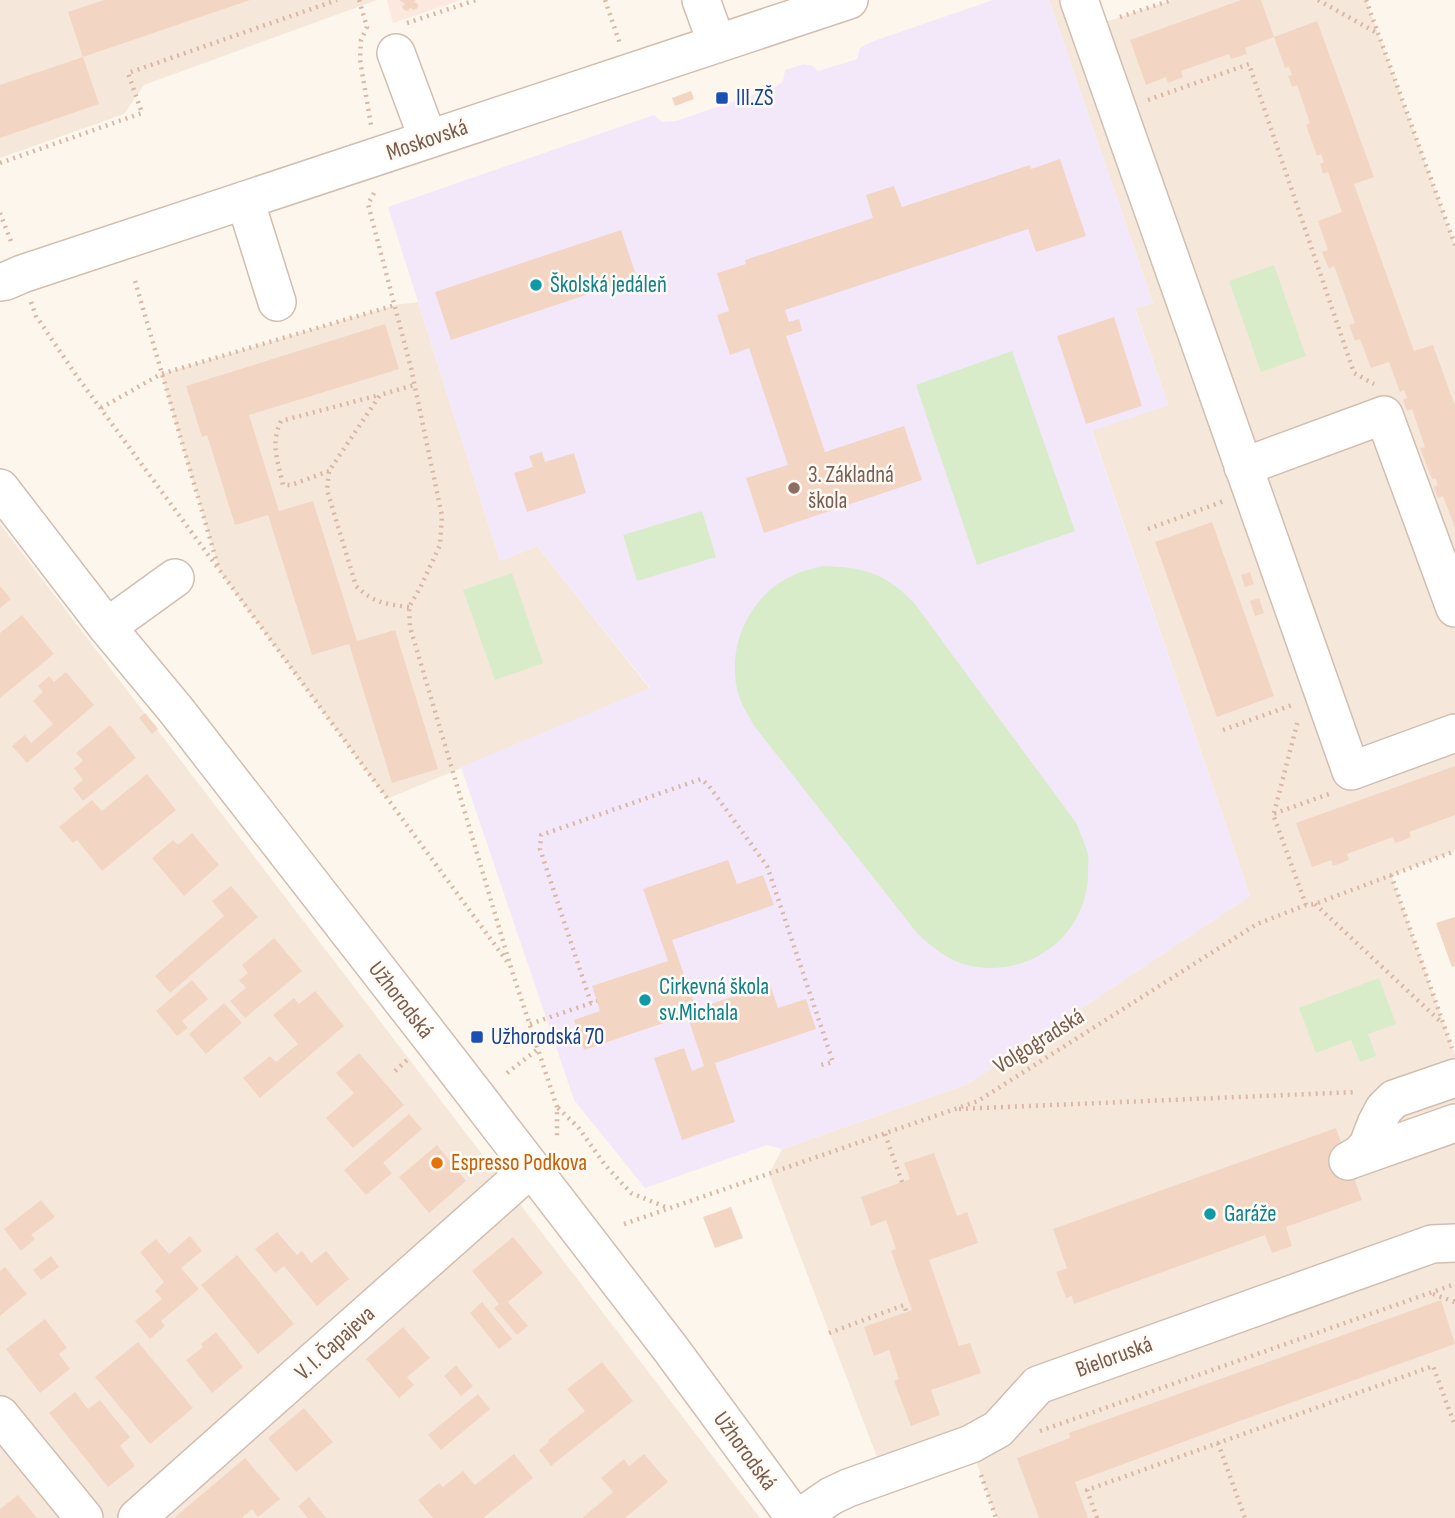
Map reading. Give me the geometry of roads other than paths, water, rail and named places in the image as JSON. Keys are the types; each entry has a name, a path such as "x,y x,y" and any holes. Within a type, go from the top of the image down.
{"street":[{"path":"701,0 717,44"},
{"name":"Moskovská","path":"5,277 22,274 849,0"},
{"path":"1083,12 1236,483 1351,771 1455,733"},
{"path":"390,38 428,139"},
{"path":"245,200 277,302"},
{"path":"1236,483 1384,415 1455,608"},
{"name":"Užhorodská","path":"0,488 531,1168 797,1518"},
{"path":"107,627 175,578"},
{"path":"1455,1078 1394,1099 1384,1109 1368,1145 1348,1161 1455,1123"},
{"name":"V. I. Čapajeva","path":"137,1518 531,1168"},
{"name":"Bieloruská","path":"797,1518 848,1488 971,1444 998,1429 1038,1385 1432,1244 1455,1243"},
{"path":"0,1415 84,1518"}],"place":[{"name":"III.ZŠ","path":"722,98"},
{"name":"Školská jedáleň","path":"536,285"},
{"name":"3. Základná škola","path":"794,488"},
{"name":"Cirkevná škola sv.Michala","path":"645,1000"},
{"name":"Užhorodská 70","path":"477,1037"},
{"name":"Espresso Podkova","path":"437,1163"},
{"name":"Garáže","path":"1210,1214"}]}
